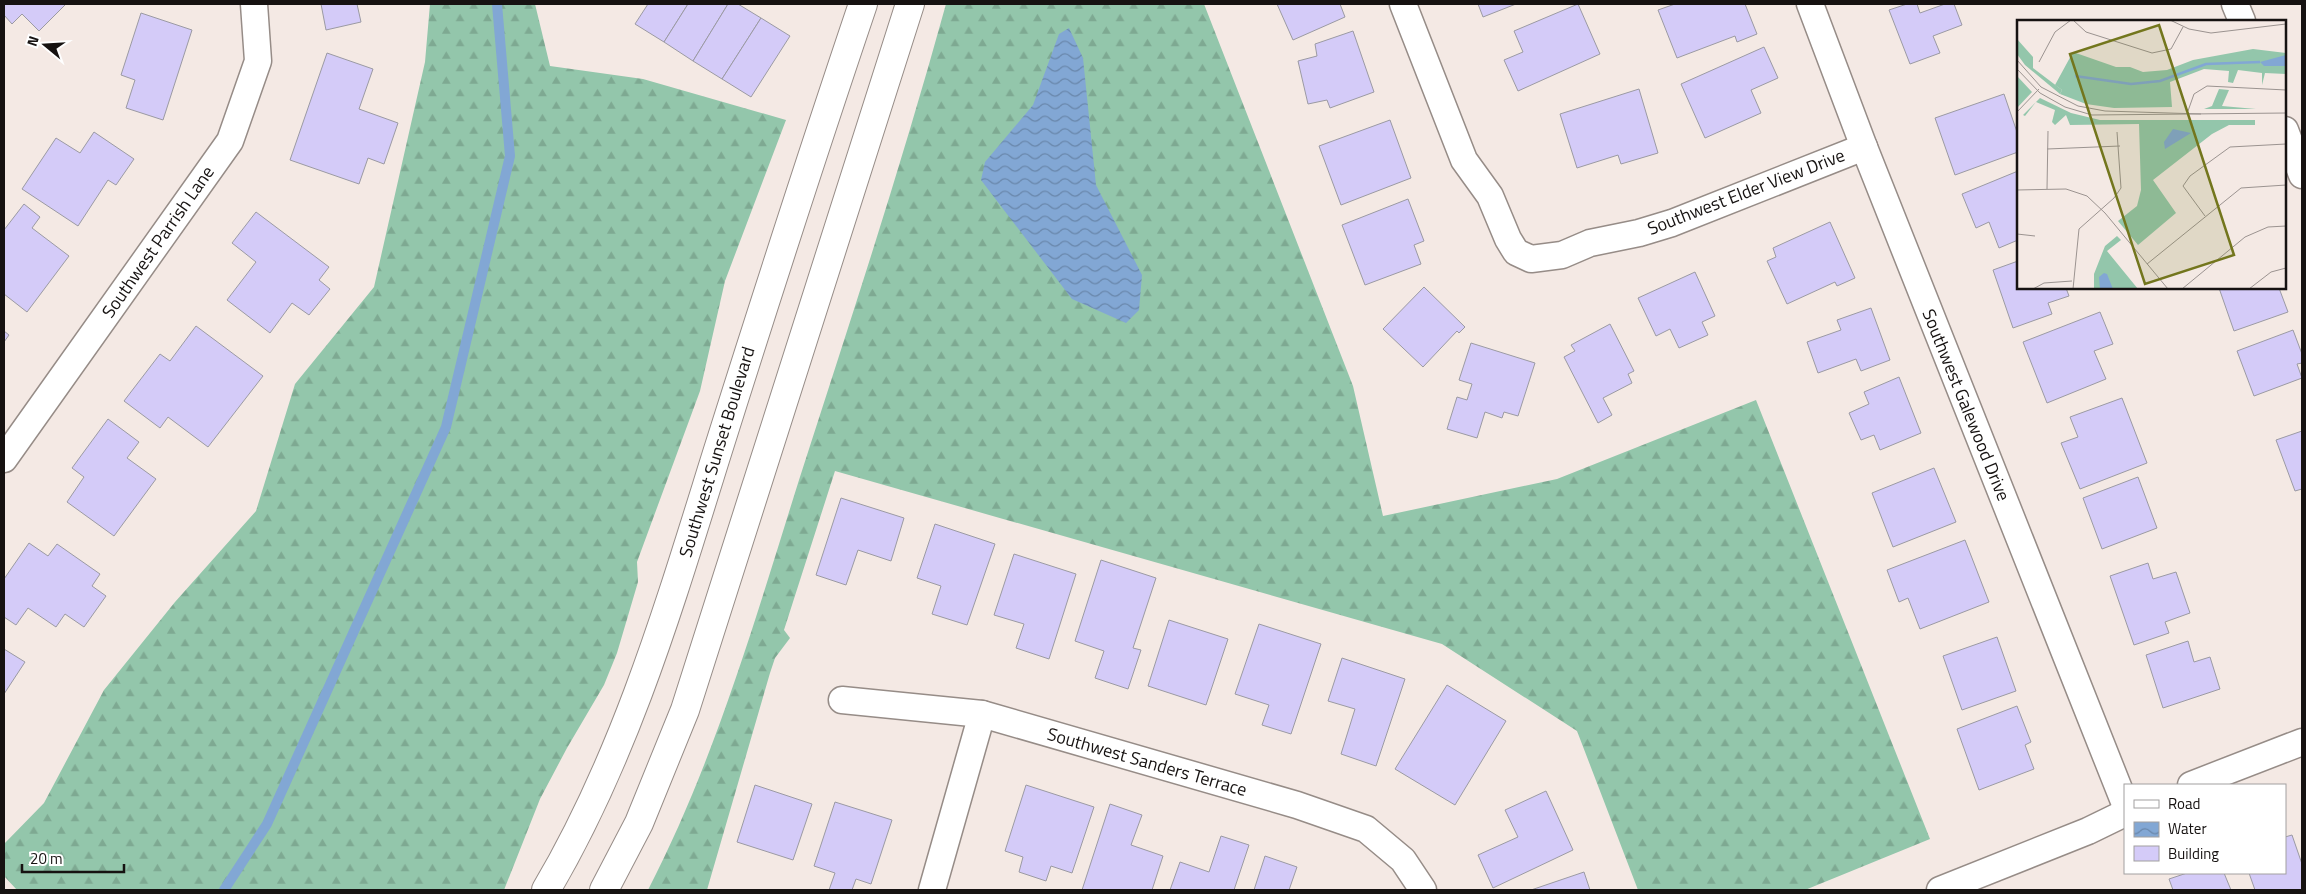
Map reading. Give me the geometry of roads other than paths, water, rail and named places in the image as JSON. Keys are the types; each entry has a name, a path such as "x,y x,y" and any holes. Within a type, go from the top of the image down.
{"main road":[{"name":"Southwest Sunset Boulevard","path":"546,890 594,800 642,683 668,610 793,212 863,4"},
{"path":"604,890 639,823 686,710 910,4"}],"street":[{"name":"Southwest Parrish Lane","path":"4,459 230,141 258,61 254,4"},
{"name":"Southwest Elder View Drive","path":"1403,4 1464,160 1490,196 1508,239 1516,252 1531,259 1562,255 1590,243 1639,234 1672,223 1864,147"},
{"name":"Southwest Galewood Drive","path":"1810,4 1864,147 2124,801"},
{"path":"2235,4 2242,20"},
{"path":"2286,133 2302,175"},
{"name":"Southwest Sanders Terrace","path":"842,700 982,714 1297,805 1366,829 1403,860 1423,890"},
{"path":"932,890 982,714"},
{"path":"2195,784 2302,742"},
{"path":"1940,890 2088,831 2124,813"}],"water":[{"path":"1069,28 1083,58 1096,185 1142,275 1139,310 1126,323 1072,299 981,180 985,162 1033,105 1059,34"}],"waterway":[{"path":"224,890 267,824 446,427 510,156 497,4"}]}
